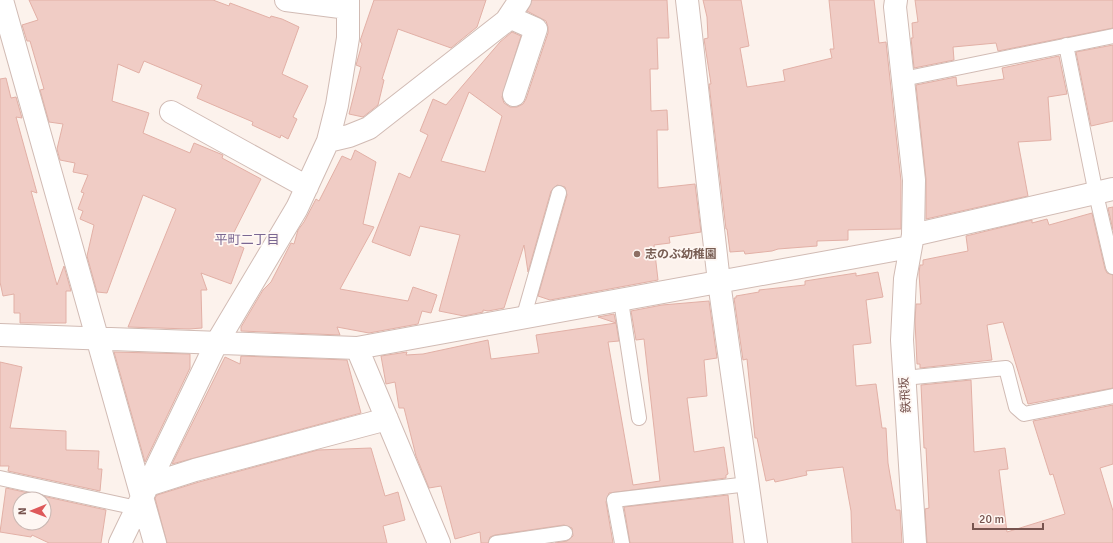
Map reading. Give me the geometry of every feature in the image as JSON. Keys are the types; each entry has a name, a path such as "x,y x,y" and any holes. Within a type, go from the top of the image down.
{"street":[{"path":"2,0 155,543"},
{"path":"120,543 216,344 296,208 328,141 337,105 348,38 348,4 286,0"},
{"path":"687,0 719,282 756,543"},
{"name":"鉄飛坂","path":"896,0 895,8 914,180 912,241 906,279 902,340 915,543"},
{"path":"328,141 349,136 369,128 514,8 536,29 514,95"},
{"path":"171,112 307,187"},
{"path":"0,335 357,348 719,282 912,241 1104,192"},
{"path":"357,348 439,543"},
{"path":"142,497 195,470 387,419"}],"lane":[{"path":"903,79 1113,36"},
{"path":"1066,45 1104,192 1113,267"},
{"path":"523,318 559,193"},
{"path":"621,301 639,418"},
{"path":"904,378 1006,368 1016,407 1024,414 1113,396"},
{"path":"0,478 142,497"},
{"path":"622,543 614,500 748,484"},
{"path":"496,543 565,533"}],"building":[{"path":"29,0 213,0 229,6 230,3 270,18 271,16 282,19 299,27 282,74 308,86 293,117 297,119 288,139 281,135 280,138 252,125 253,122 197,98 202,85 144,61 139,73 118,64 112,101 149,113 143,133 190,153 194,143 223,155 222,158 261,179 229,242 244,248 231,284 201,273 207,290 201,290 202,328 128,327 176,209 143,195 107,293 97,292 87,256 94,225 80,219 83,211 78,209 84,193 81,192 88,175 73,172 75,163 60,160 57,149 63,124 49,122 40,90 44,89 30,41 27,41 22,25 38,20"},
{"path":"374,0 486,0 477,27 451,48 398,29 382,79 384,80 378,105 363,117 349,114 361,67 356,65 362,44 360,41"},
{"path":"532,0 667,0 669,38 657,38 658,69 650,69 651,111 667,110 668,130 657,130 658,188 695,184 701,232 669,237 670,243 654,245 658,280 550,300 538,296 567,195 565,187 557,185 551,191 528,272 524,245 504,308 488,311 483,310 483,312 464,316 439,311 460,235 420,226 410,256 372,242 399,173 410,178 428,135 420,131 433,99 446,105 500,42 512,32 521,36 502,97 504,103 510,107 517,107 523,104 548,33 546,21 527,11","holes":["469,92 502,116 485,172 441,161"]},
{"path":"703,0 741,0 749,46 740,48 747,87 785,81 783,70 832,58 830,49 834,49 829,0 874,0 879,43 886,42 901,181 901,229 848,230 848,240 817,241 817,246 778,249 745,254 744,251 730,252 709,84 711,84 704,39 708,38 707,17"},
{"path":"915,0 1113,0 1113,28 998,51 996,43 953,47 954,60 914,68 911,38 913,38 912,23 918,22"},
{"path":"1113,45 1113,121 1091,126 1076,52"},
{"path":"1059,56 1067,94 1048,97 1051,140 1018,142 1028,196 926,219 926,179 916,85 956,77 957,86 1004,79 1002,68"},
{"path":"6,78 11,98 16,97 22,118 16,117 37,193 31,191 57,285 64,266 71,291 66,291 66,323 20,323 20,313 14,313 14,294 3,296 0,282 0,79"},
{"path":"355,150 376,162 363,224 374,227 340,289 408,301 413,287 437,295 431,313 422,311 418,324 369,333 337,327 340,335 241,331 241,327 263,290 271,282 291,243 294,244 298,230 316,199 319,201 342,156 351,160"},
{"path":"1113,207 1113,230 1108,208"},
{"path":"1092,213 1105,269 1107,273 1113,275 1113,388 1028,404 1003,322 987,325 992,360 920,368 920,364 917,364 915,321 916,304 921,304 919,273 920,265 923,265 923,260 968,251 966,236 1032,220 1032,223 1047,219 1049,225"},
{"path":"878,272 883,297 866,300 871,343 853,345 856,386 876,384 882,428 886,428 888,463 896,510 900,510 902,543 852,543 851,511 843,467 806,471 807,475 775,482 774,479 766,481 757,438 755,438 747,359 743,360 734,298 736,298 736,296 759,292 759,290 805,285 805,281 856,273 856,276"},
{"path":"709,301 717,358 704,360 707,396 687,398 694,452 724,447 728,474 726,475 726,478 609,493 606,502 613,543 555,543 567,541 573,536 572,528 564,525 495,535 490,537 488,543 481,543 480,532 455,539 441,486 429,488 416,456 404,408 399,408 395,382 386,384 381,356 407,352 406,355 423,354 488,340 491,359 539,353 536,335 616,323 619,341 608,342 633,485 660,481 644,339 636,340 631,311 662,305"},
{"path":"614,314 616,323 598,317"},
{"path":"114,352 190,354 190,368 145,462"},
{"path":"241,356 347,360 361,413 172,464 225,357 240,364"},
{"path":"0,362 22,367 10,428 66,431 66,450 99,451 98,469 102,469 100,491 8,471 9,466 0,466"},
{"path":"971,380 974,452 1005,448 1008,469 999,470 1007,532 1065,514 1053,474 1050,475 1033,421 1113,405 1113,464 1100,468 1113,511 1113,543 927,543 925,509 929,508 921,385"},
{"path":"371,448 385,496 398,492 405,520 383,526 387,543 167,543 155,498 157,495 199,482 318,450"},
{"path":"6,488 20,491 12,491 12,531 52,531 52,498 106,510 101,543 49,543 32,535 31,537 0,532"},
{"path":"728,495 733,543 630,543 624,507"}],"place":[{"name":"志のぶ幼稚園","path":"637,254"}],"district":[{"name":"平町二丁目","path":"247,239"}]}
